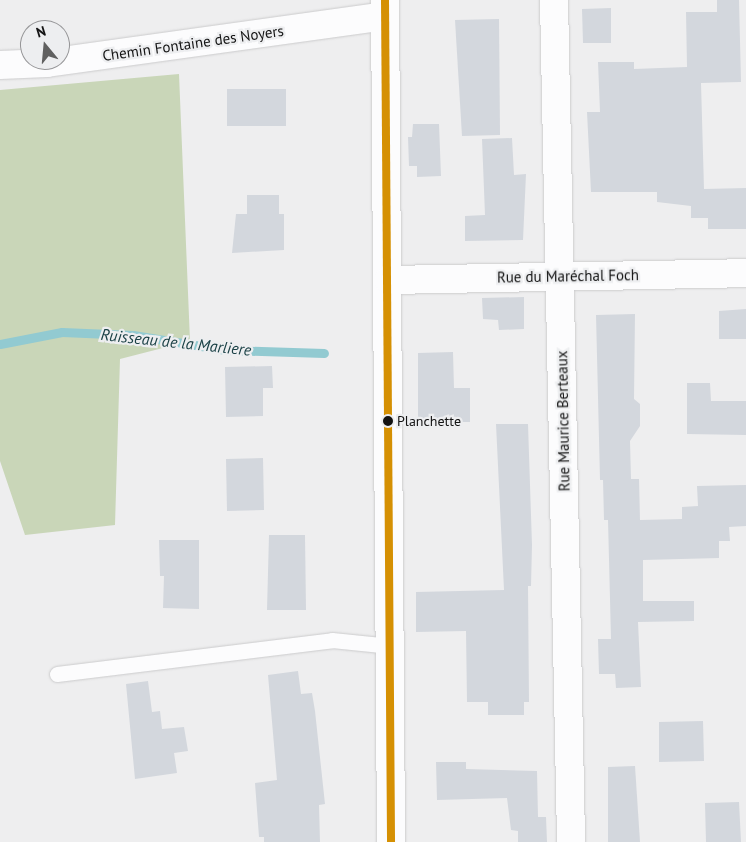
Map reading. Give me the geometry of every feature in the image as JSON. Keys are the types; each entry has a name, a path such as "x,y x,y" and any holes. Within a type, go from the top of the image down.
{"street":[{"name":"Rue Maurice Berteaux","path":"554,0 571,842"},
{"name":"Chemin Fontaine des Noyers","path":"0,65 47,64 385,8"},
{"path":"385,8 390,280 391,842"},
{"name":"Rue du Maréchal Foch","path":"390,280 746,273"}],"lane":[{"path":"57,674 332,640 391,646"}],"green space":[{"path":"179,74 190,341 120,359 115,525 25,535 0,461 0,90"}],"building":[{"path":"717,0 739,0 741,82 701,83 704,189 746,188 746,229 708,229 708,218 691,218 691,206 657,202 657,192 591,192 587,112 600,112 598,62 634,62 634,69 687,67 686,12 717,12"},
{"path":"611,8 611,43 583,43 582,9"},
{"path":"499,19 500,135 462,136 455,20"},
{"path":"227,89 286,89 286,126 227,126"},
{"path":"413,124 439,124 441,176 417,177 417,166 409,166 408,137 412,137"},
{"path":"512,138 514,175 526,174 523,240 465,241 465,216 485,215 482,139"},
{"path":"247,195 279,195 279,214 284,214 284,250 232,253 236,214 247,214"},
{"path":"524,297 524,329 499,330 498,320 483,319 482,298"},
{"path":"746,309 746,339 719,339 719,311"},
{"path":"635,314 634,399 640,404 640,426 630,441 631,479 639,479 640,520 682,519 682,507 698,506 697,486 746,485 746,526 729,527 730,541 719,541 719,558 643,560 643,601 694,601 694,621 638,622 641,687 616,688 615,674 599,674 598,639 611,639 608,520 604,520 603,480 600,480 596,315"},
{"path":"453,352 454,388 470,388 470,422 418,422 418,353"},
{"path":"272,366 273,388 263,388 263,416 226,417 225,367"},
{"path":"687,383 710,383 711,401 746,401 746,435 687,434"},
{"path":"496,424 528,424 532,545 531,586 528,586 529,702 524,702 524,715 488,715 488,702 467,702 466,631 416,632 416,592 504,590"},
{"path":"263,458 264,510 227,511 226,459"},
{"path":"269,535 305,535 306,610 267,610"},
{"path":"159,540 199,540 199,609 163,608 164,576 160,576"},
{"path":"298,671 301,694 312,693 315,711 325,804 319,805 320,842 264,842 264,837 259,837 255,783 277,780 268,675"},
{"path":"148,681 152,712 160,711 162,729 184,727 188,751 174,753 177,773 135,779 126,684"},
{"path":"703,721 704,761 659,762 659,722"},
{"path":"436,762 466,762 466,769 537,771 538,817 546,817 547,842 518,842 518,831 511,830 507,798 437,800"},
{"path":"635,766 640,842 608,842 608,767"},
{"path":"739,802 741,842 706,842 705,803"}],"waterway":[{"name":"Ruisseau de la Marliere","path":"0,344 62,332 133,335 226,350 324,353"}],"transit line":[{"path":"385,0 391,842"}],"place":[{"name":"Planchette","path":"388,421"}]}
